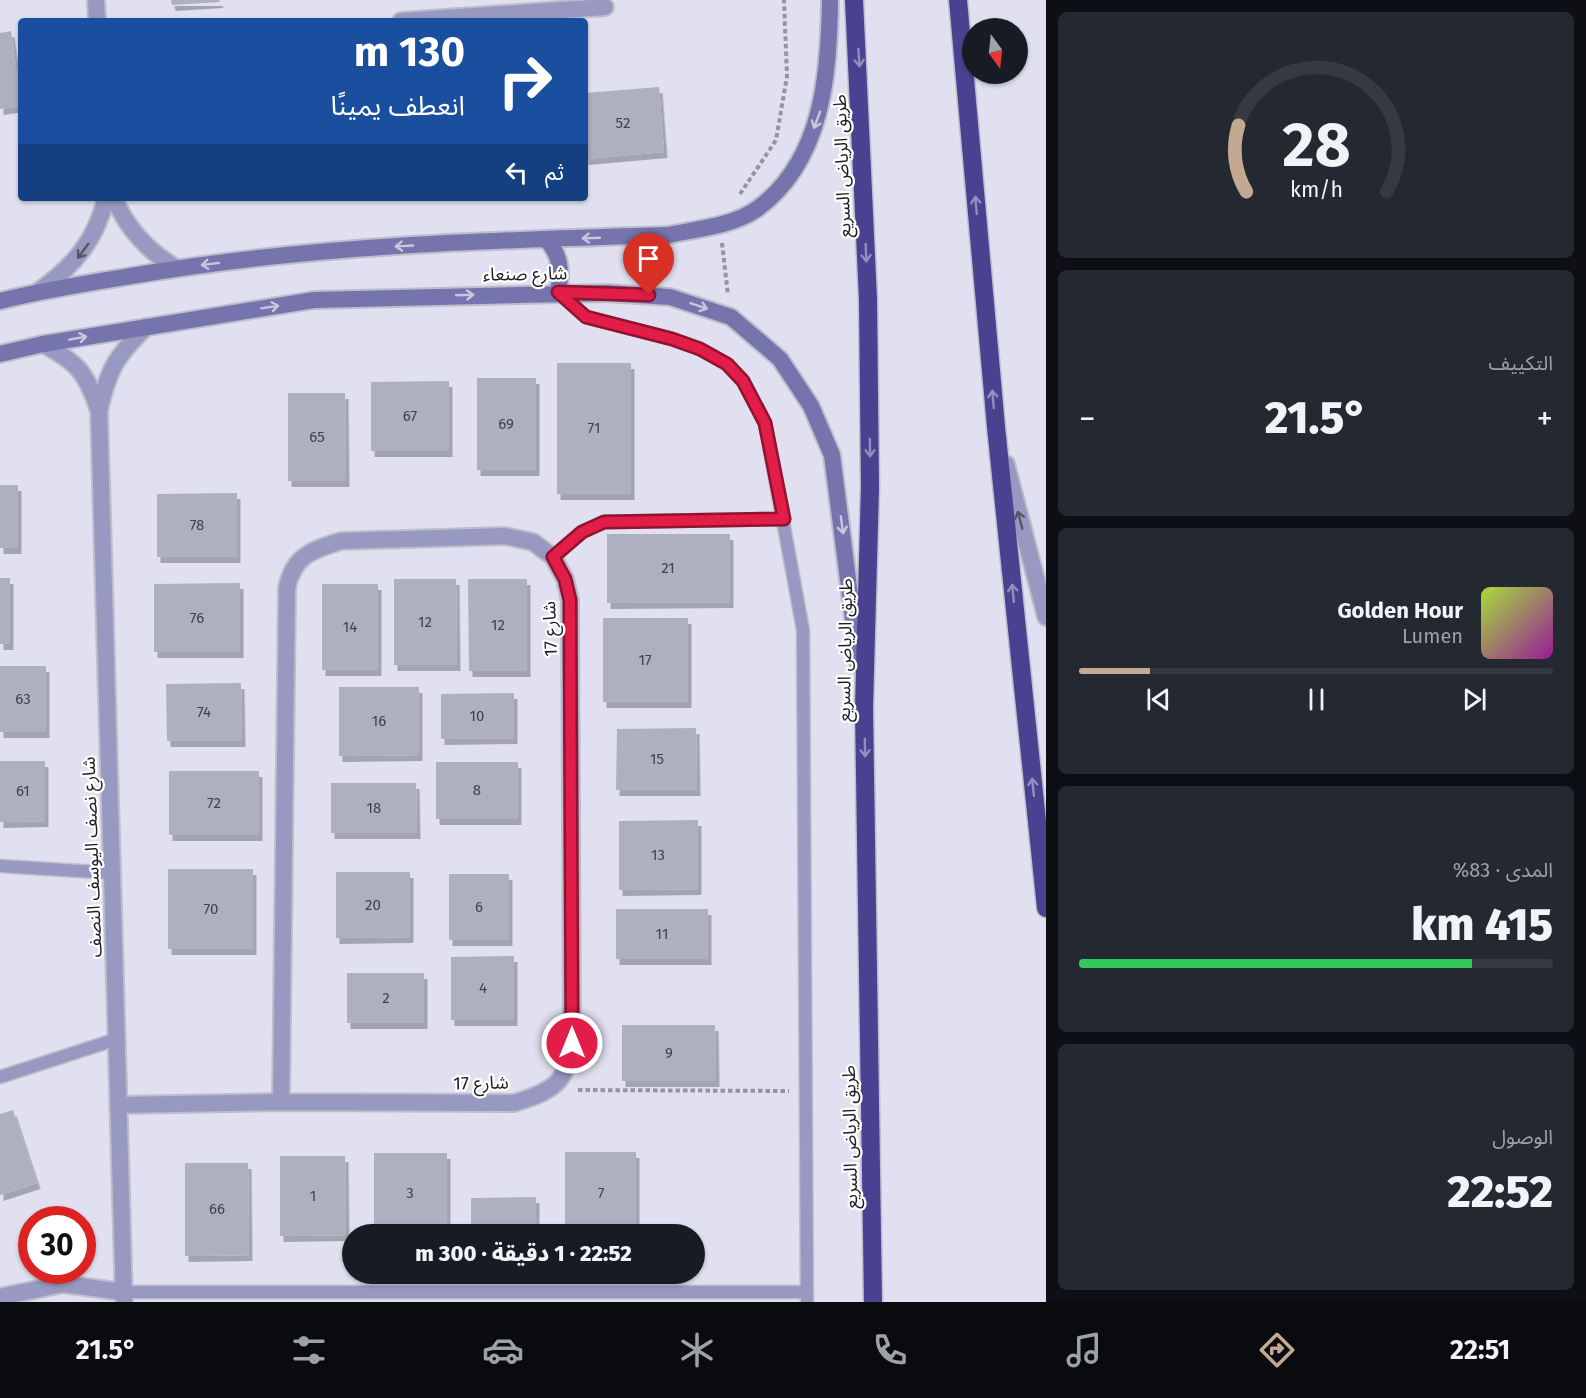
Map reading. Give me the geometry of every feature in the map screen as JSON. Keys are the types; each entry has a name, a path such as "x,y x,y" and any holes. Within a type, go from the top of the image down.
{"highway":[{"name":"طريق الرياض السريع","path":"854,0 868,299 870,487 864,708 873,1302"},
{"path":"958,0 996,427 1046,908"}],"main road":[{"name":"شارع صنعاء","path":"0,301 39,291 176,268 314,251 668,235 720,225 756,210 786,180 806,147 822,105 830,54 830,0"},
{"path":"546,239 555,248 560,264 561,277 558,292"},
{"name":"شارع صنعاء","path":"0,354 43,344 314,300 558,292 670,297 731,317 780,359 811,406 832,454 864,708"}],"street":[{"path":"96,0 97,18"},
{"path":"444,18 604,7"},
{"path":"39,291 62,275 85,250 102,216 105,201"},
{"path":"116,201 128,225 141,242 176,268"},
{"path":"99,411 106,379 123,350 146,327"},
{"path":"43,344 70,359 89,382 99,411"},
{"name":"شارع نصف اليوسف النصف","path":"99,411 124,1297"},
{"path":"996,427 1046,617"},
{"path":"280,1102 287,588 290,572 300,559 318,548 341,541 505,536 533,542 553,557"},
{"name":"شارع 17","path":"118,1105 280,1102 514,1103 542,1095 559,1082 570,1065 572,1043 570,600 565,579 553,557"},
{"path":"0,1297 63,1284 124,1297"}],"lane":[{"path":"124,1297 807,1297 808,1091 803,630 765,423 743,381 727,364 700,349 672,339 586,317 558,292"},
{"path":"553,557 582,532 604,522 784,519"},
{"path":"0,866 112,873"},
{"path":"0,1077 117,1039"}],"path":[{"path":"731,317 720,225 776,140 787,76 784,0"},
{"path":"549,1089 808,1091"}],"building":[{"path":"171,0 219,0 220,2 172,5"},
{"path":"11,31 18,84 18,106 0,109 0,33"},
{"path":"659,87 664,152 588,159 588,93"},
{"path":"557,363 631,363 631,494 557,494"},
{"path":"477,378 536,378 536,470 477,470"},
{"path":"449,381 449,451 371,451 371,382"},
{"path":"288,393 345,393 346,481 288,481"},
{"path":"0,485 18,485 18,548 0,548"},
{"path":"237,493 237,557 157,557 157,494"},
{"path":"607,534 730,534 730,602 607,603"},
{"path":"0,578 10,578 10,644 0,644"},
{"path":"394,579 456,579 457,665 394,665"},
{"path":"468,579 527,579 527,671 469,671"},
{"path":"240,583 240,652 154,652 154,584"},
{"path":"322,584 378,584 378,670 322,670"},
{"path":"603,618 688,618 688,702 603,702"},
{"path":"0,666 46,666 46,732 0,732"},
{"path":"241,683 242,741 167,741 166,684"},
{"path":"339,687 419,687 419,755 339,756"},
{"path":"514,693 514,738 441,739 441,694"},
{"path":"696,728 697,790 616,790 617,729"},
{"path":"0,761 45,761 45,821 0,822"},
{"path":"436,762 518,762 518,819 436,819"},
{"path":"169,771 259,771 259,835 169,835"},
{"path":"331,783 416,783 417,833 331,833"},
{"path":"698,820 698,889 619,890 619,821"},
{"path":"168,869 253,869 253,949 168,949"},
{"path":"336,872 410,872 410,937 336,938"},
{"path":"449,874 509,874 509,940 449,940"},
{"path":"616,909 708,909 708,959 616,959"},
{"path":"514,956 514,1020 451,1020 451,957"},
{"path":"347,973 424,973 424,1023 347,1023"},
{"path":"622,1025 715,1025 716,1081 622,1081"},
{"path":"13,1110 37,1183 0,1195 0,1114"},
{"path":"565,1152 636,1152 636,1224 565,1224"},
{"path":"374,1153 447,1153 447,1224 374,1224"},
{"path":"280,1156 345,1156 346,1224 342,1224 342,1235 280,1236"},
{"path":"185,1163 248,1163 249,1255 185,1256"},
{"path":"536,1197 536,1224 471,1224 471,1198"}],"route":[{"path":"572,1043 570,600 565,579 553,557 582,532 604,522 784,519 765,423 754,398 743,381 727,364 700,349 672,339 586,317 558,292 649,295"}]}
